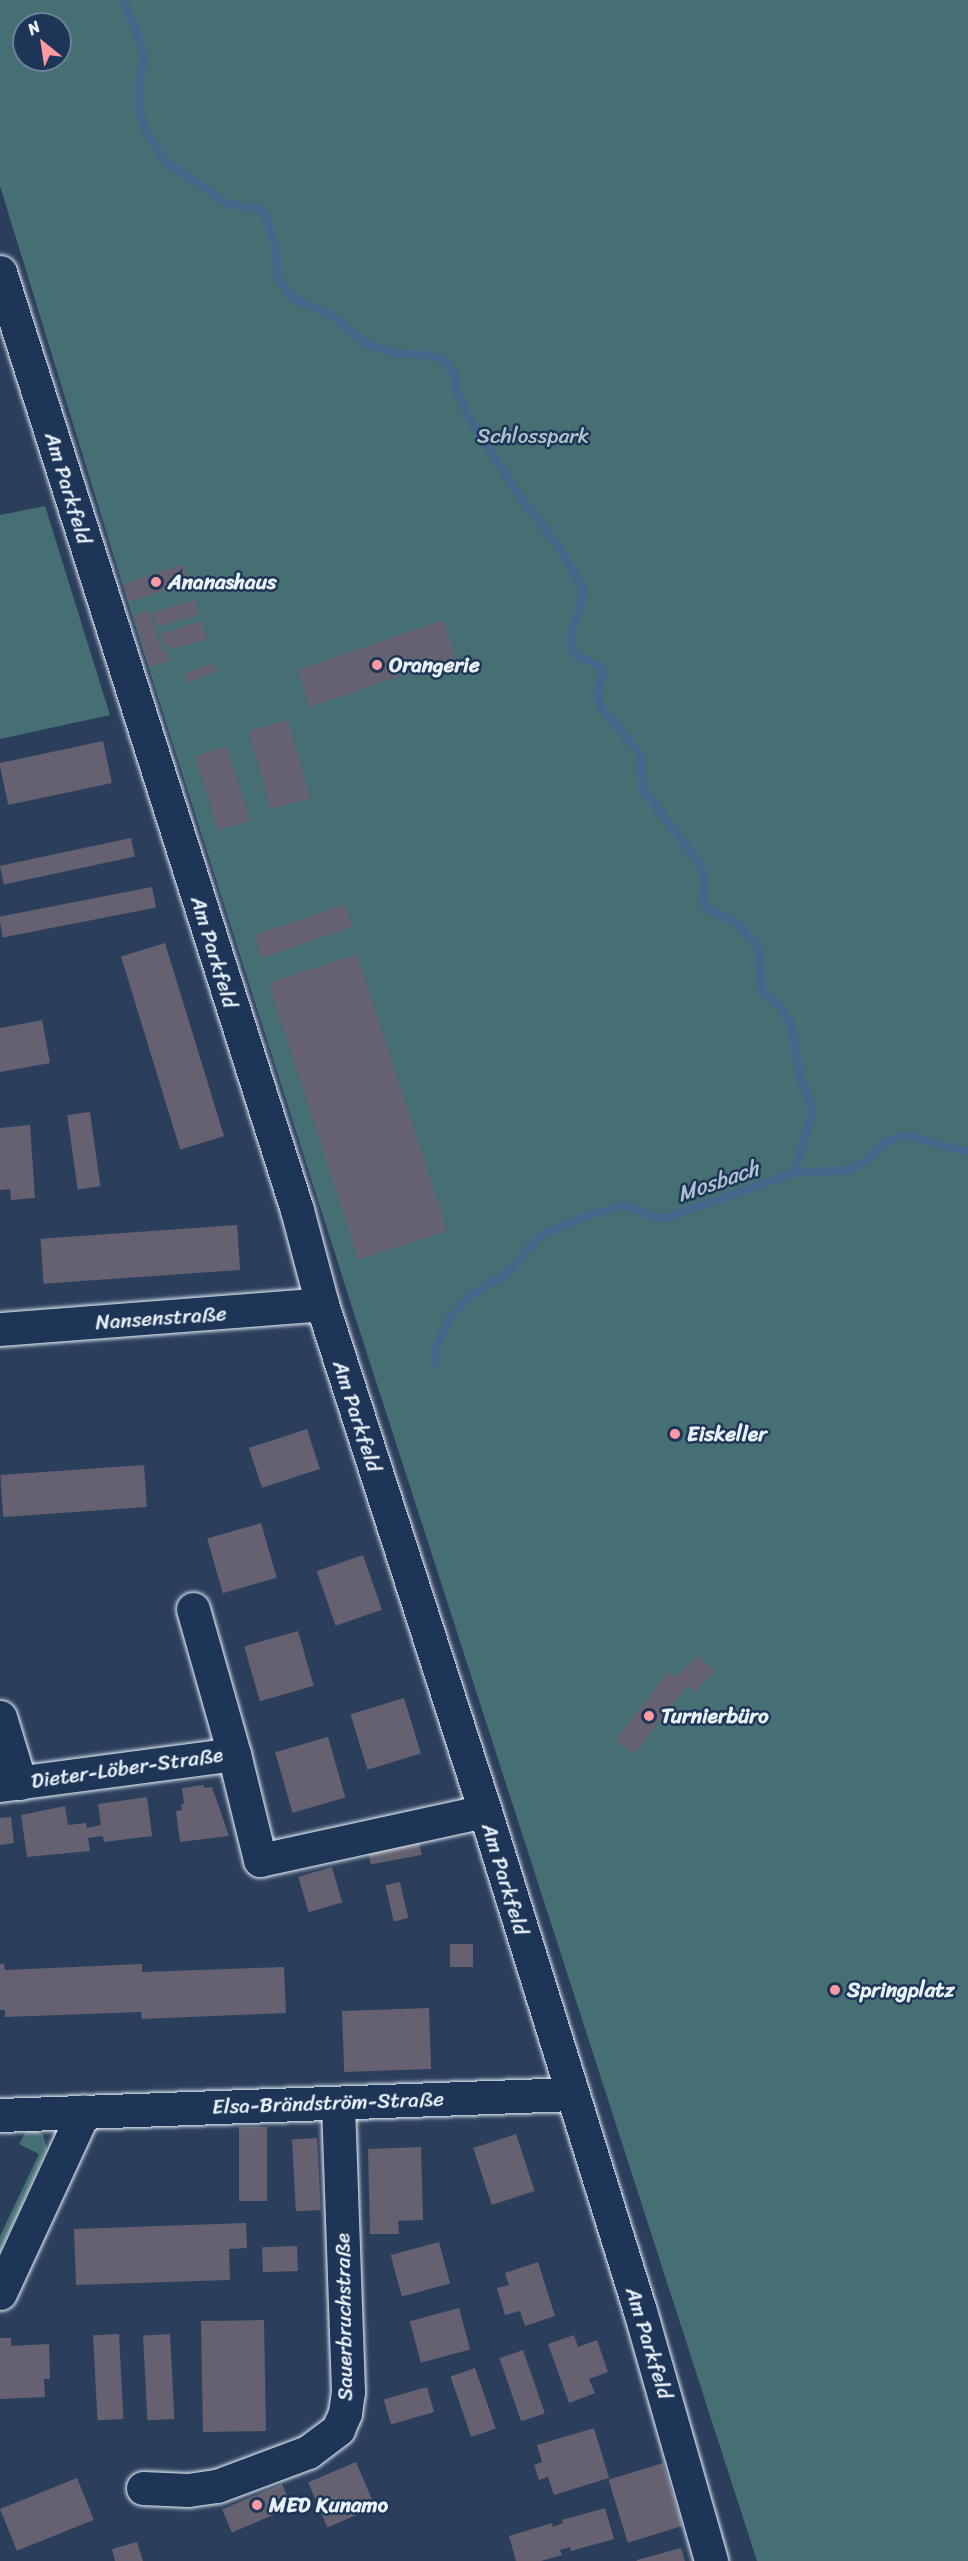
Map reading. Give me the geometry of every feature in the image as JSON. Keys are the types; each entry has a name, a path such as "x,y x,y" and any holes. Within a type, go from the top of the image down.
{"street":[{"name":"Am Parkfeld","path":"0,272 297,1210 322,1304 485,1811 640,2311 711,2561"},
{"name":"Nansenstraße","path":"0,1329 322,1304"},
{"name":"Dieter-Löber-Straße","path":"193,1609 234,1754 260,1860 485,1811"},
{"name":"Dieter-Löber-Straße","path":"0,1717 10,1784 234,1754"},
{"name":"Elsa-Brändström-Straße","path":"0,2115 572,2094"},
{"name":"Sauerbruchstraße","path":"143,2488 188,2490 217,2486 308,2451 338,2429 345,2413 348,2391 338,2103"},
{"path":"0,2293 84,2111"}],"green space":[{"name":"Schlosspark","path":"0,0 968,0 968,2561 757,2561 351,1304 130,609 0,186"},
{"path":"45,506 110,715 0,739 0,515"},
{"path":"28,2128 43,2135 47,2148 0,2252 0,2236 39,2154 19,2144"}],"building":[{"name":"Ananashaus","path":"184,564 190,582 129,602 123,584"},
{"path":"195,600 199,614 157,627 153,612"},
{"path":"149,610 162,652 166,650 170,661 149,667 134,615"},
{"name":"Orangerie","path":"443,620 456,657 310,707 297,670"},
{"path":"201,621 207,639 172,649 170,645 164,647 160,634"},
{"path":"214,663 217,671 187,683 184,674"},
{"path":"288,720 310,798 271,809 249,731"},
{"path":"103,741 112,783 8,805 0,763"},
{"path":"227,746 250,821 218,830 195,756"},
{"path":"131,838 135,857 4,884 0,866"},
{"path":"152,887 156,908 3,937 0,917"},
{"path":"345,904 353,927 262,958 254,935"},
{"path":"165,943 224,1136 180,1150 121,956"},
{"path":"357,954 447,1231 358,1259 269,983"},
{"path":"42,1020 50,1063 0,1072 0,1028"},
{"path":"90,1112 100,1186 78,1189 67,1115"},
{"path":"30,1125 35,1198 11,1200 10,1189 0,1190 0,1128"},
{"path":"237,1225 240,1270 44,1284 40,1239"},
{"path":"307,1429 320,1469 262,1488 249,1448"},
{"path":"144,1465 147,1507 3,1517 0,1475"},
{"path":"261,1523 277,1578 223,1593 207,1538"},
{"path":"363,1555 382,1610 336,1626 317,1571"},
{"path":"298,1631 314,1686 260,1701 244,1646"},
{"name":"Turnierbüro","path":"699,1656 714,1672 694,1692 687,1686 634,1754 616,1740 668,1672 675,1677"},
{"path":"404,1698 421,1753 367,1770 350,1714"},
{"path":"328,1737 345,1798 292,1813 275,1752"},
{"path":"204,1785 204,1788 212,1787 229,1836 180,1842 176,1811 182,1810 181,1804 184,1804 182,1788"},
{"path":"147,1797 152,1836 104,1842 103,1836 88,1838 90,1851 27,1857 21,1815 65,1806 68,1825 86,1823 87,1828 101,1825 98,1804"},
{"path":"11,1817 14,1843 0,1845 0,1818"},
{"path":"418,1835 422,1855 371,1865 367,1845"},
{"path":"332,1867 342,1903 309,1912 298,1877"},
{"path":"400,1882 408,1918 394,1921 385,1885"},
{"path":"450,1944 473,1944 473,1967 450,1967"},
{"path":"0,1964 4,1964 5,1970 142,1964 142,1972 284,1967 286,2013 142,2019 141,2012 5,2017 5,2010 0,2010"},
{"path":"429,2008 431,2069 344,2072 342,2011"},
{"path":"239,2127 267,2127 267,2201 239,2201"},
{"path":"516,2134 535,2191 492,2205 473,2148"},
{"path":"317,2138 321,2210 296,2211 292,2139"},
{"path":"421,2147 423,2220 398,2221 399,2234 370,2234 368,2149"},
{"path":"246,2223 247,2248 229,2249 230,2280 76,2285 74,2229"},
{"path":"439,2242 450,2284 402,2296 391,2255"},
{"path":"297,2246 298,2271 263,2272 262,2247"},
{"path":"538,2262 555,2316 525,2326 520,2311 505,2315 497,2288 509,2285 505,2273"},
{"path":"459,2308 470,2350 421,2363 410,2321"},
{"path":"264,2320 266,2431 203,2432 201,2321"},
{"path":"119,2334 123,2419 97,2420 93,2335"},
{"path":"170,2334 174,2419 147,2420 143,2335"},
{"path":"574,2335 578,2347 597,2340 608,2372 589,2379 595,2393 569,2403 548,2344"},
{"path":"0,2338 11,2338 11,2346 49,2344 50,2379 44,2379 45,2397 0,2399"},
{"path":"523,2350 545,2413 521,2421 499,2358"},
{"path":"475,2368 496,2429 471,2437 450,2376"},
{"path":"427,2387 434,2412 391,2424 384,2399"},
{"path":"594,2428 609,2478 554,2495 548,2477 539,2480 534,2465 542,2462 537,2445"},
{"path":"356,2462 375,2507 327,2527 308,2482"},
{"path":"663,2463 682,2526 628,2543 608,2480"},
{"path":"77,2478 94,2520 17,2551 0,2509"},
{"path":"282,2484 292,2507 232,2532 222,2509"},
{"path":"605,2508 614,2539 571,2551 570,2547 560,2550 562,2555 541,2561 516,2561 509,2536 552,2523 553,2527 563,2523 562,2520"},
{"path":"137,2542 143,2561 115,2561 112,2549"},
{"path":"681,2548 685,2561 637,2561 637,2560"}],"waterway":[{"path":"123,0 140,40 144,59 139,84 139,110 145,130 165,161 228,204 258,209 265,214 276,248 278,278 292,298 328,313 369,345 399,354 426,355 444,360 455,375 456,390 469,418 521,498 559,547 583,588 581,606 571,633 572,648 579,657 601,667 603,673 597,696 602,709 641,755 643,789 700,865 705,878 703,903 709,910 736,922 756,943 760,955 761,988 780,1007 791,1024 800,1075 813,1111 794,1173"},
{"name":"Mosbach","path":"435,1364 436,1347 449,1319 471,1295 511,1271 528,1248 543,1234 592,1214 626,1205 653,1217 665,1218 794,1173 848,1170 865,1162 887,1141 896,1138 909,1136 968,1152"}],"place":[{"name":"Ananashaus","path":"156,582"},
{"name":"Orangerie","path":"377,665"},
{"name":"Eiskeller","path":"675,1434"},
{"name":"Turnierbüro","path":"649,1716"},
{"name":"Springplatz","path":"835,1990"},
{"name":"MED Kunamo","path":"257,2505"}]}
